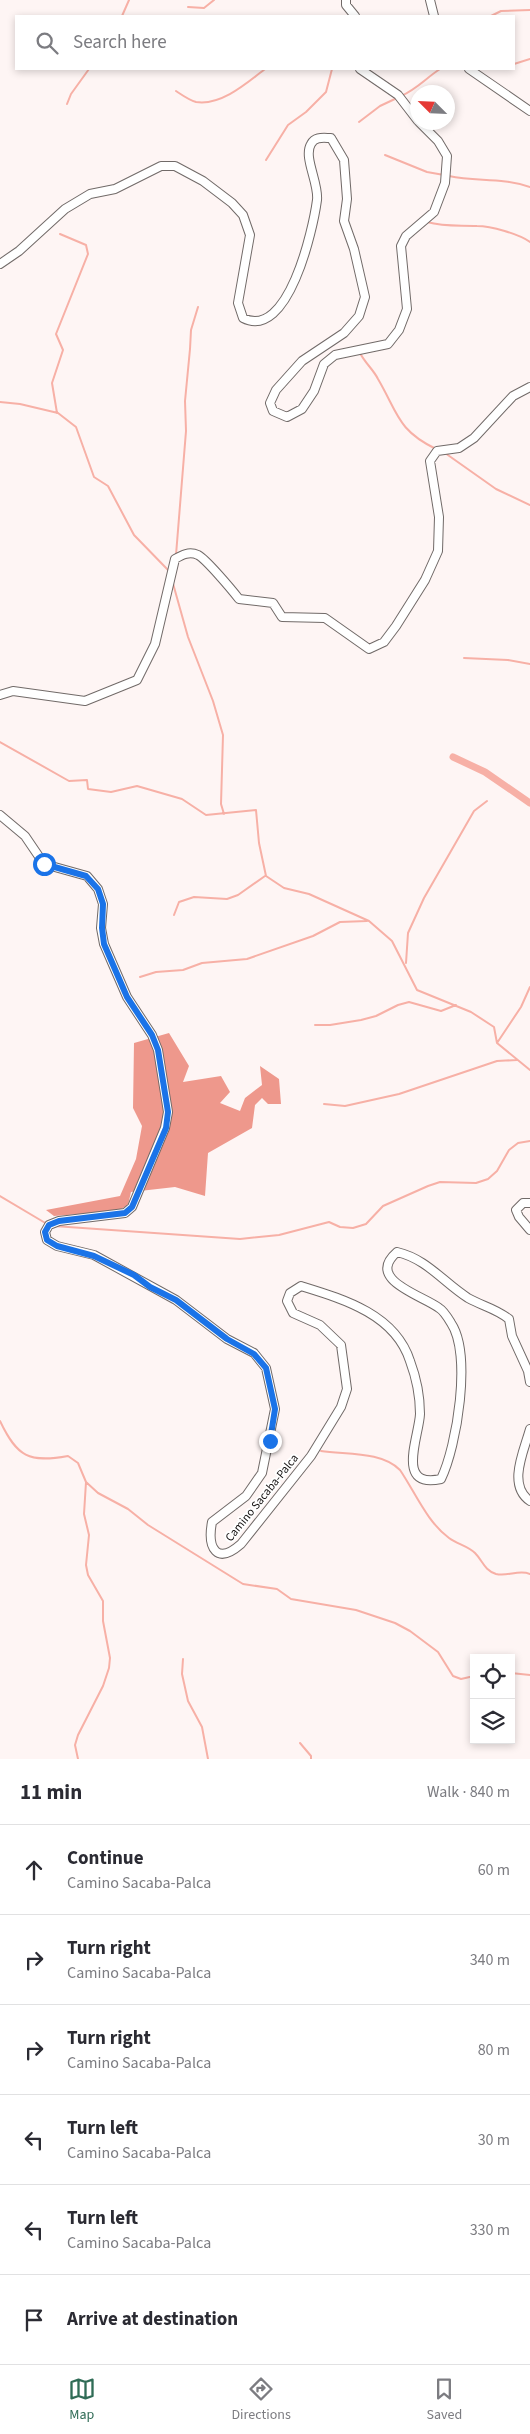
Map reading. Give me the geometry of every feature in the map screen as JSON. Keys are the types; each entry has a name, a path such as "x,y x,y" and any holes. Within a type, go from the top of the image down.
{"street":[{"path":"346,0 346,5 354,15"},
{"path":"430,0 434,15"},
{"path":"361,70 398,95 410,111"},
{"path":"470,70 530,111"},
{"path":"0,264 19,251 65,209 90,194 115,189 161,166 175,166 204,181 232,203 243,215 250,235 238,303 243,318 258,322 268,318 279,309 293,286 317,198 314,172 308,154 311,143 317,138 331,138 344,160 347,199 344,221 354,249 365,297 359,316 344,334 302,361 276,390 270,402 273,412 287,417 302,409 314,391 324,364 335,355 388,344 399,330 407,309 401,246 406,236 434,212 446,176 447,156 438,142 426,130"},
{"path":"0,695 12,690 85,702 138,680 155,644 175,559 185,553 198,555 227,583 239,599 273,604 282,617 325,618 369,649 384,642 425,580 438,551 439,518 430,461 437,450 459,448 474,438 513,396 530,387"},
{"name":"Camino Sacaba-Palca","path":"0,815 25,836 44,864 86,876 98,889 103,904 102,928 104,944 127,997 152,1035 158,1050 168,1112 166,1128 132,1207 125,1213 59,1221 49,1225 45,1232 47,1240 57,1246 94,1256 134,1275 150,1287 176,1300 227,1339 254,1354 266,1368 275,1409 262,1472 246,1496 212,1522 209,1536 210,1544 214,1549 222,1554 230,1553 241,1544 311,1456 341,1407 347,1389 341,1345 320,1326 293,1313 287,1301 290,1293 301,1286 349,1303 375,1316 388,1326 401,1341 410,1360 420,1414 413,1446 413,1465 420,1477 429,1481 441,1479 448,1466 462,1393 456,1339 452,1325 441,1308 392,1280 387,1270 389,1259 397,1252 414,1256 469,1298 497,1309 509,1319 512,1336 528,1371 530,1382"},
{"path":"530,1203 523,1202 516,1210 530,1230"},
{"path":"530,1429 517,1480 523,1496 530,1501"}],"shaded area":[{"path":"169,1033 189,1066 183,1082 221,1076 230,1092 220,1103 240,1111 245,1098 262,1085 260,1066 279,1079 281,1104 268,1104 262,1098 255,1105 252,1128 208,1153 205,1196 175,1187 131,1192 128,1205 118,1211 54,1216 46,1210 120,1196 136,1159 142,1126 133,1108 134,1043"}],"waterway":[{"path":"122,15 129,0"},
{"path":"188,7 204,8 214,0"},
{"path":"493,15 501,11 530,10"},
{"path":"515,64 530,59"},
{"path":"67,104 71,94 88,70"},
{"path":"176,91 196,102 215,100 233,92 264,70"},
{"path":"266,160 288,125 306,112 326,92 332,70"},
{"path":"401,96 439,70"},
{"path":"359,122 380,106 397,98"},
{"path":"385,155 427,172 444,175"},
{"path":"449,176 509,182 530,187"},
{"path":"427,222 490,227 512,233 530,242"},
{"path":"57,413 52,383 63,350 56,334 88,254 86,245 60,234"},
{"path":"176,555 186,431 185,401 191,330 198,307"},
{"path":"360,353 376,375 400,420 413,435 436,449"},
{"path":"0,402 20,404 58,413 76,427 94,477 108,486 134,535 169,571"},
{"path":"445,453 496,489 530,505"},
{"path":"172,580 188,637 213,701 223,735 221,804 224,814"},
{"path":"464,658 508,660 530,664"},
{"path":"0,742 69,781 87,780 88,789 111,792 137,786 182,799 206,815 256,810 259,843 266,876 284,888 309,894 369,921 392,941 417,990 471,1012 494,1027 497,1043 530,1070"},
{"path":"453,757 485,772 530,803"},
{"path":"406,963 408,933 424,898 474,811 487,801"},
{"path":"174,915 179,902 194,897 227,899 238,895 265,876"},
{"path":"140,977 156,972 183,970 202,963 247,959 313,936 340,922 367,921"},
{"path":"497,1043 521,1007 530,987"},
{"path":"315,1025 330,1025 361,1020 376,1016 398,1005 409,1002 441,1011 456,1005"},
{"path":"324,1104 345,1106 399,1094 497,1061 517,1060"},
{"path":"54,1226 240,1239 279,1235 329,1222 340,1227 353,1228 366,1224 383,1206 428,1186 440,1182 476,1183 488,1179 497,1171 509,1150 518,1143 530,1141"},
{"path":"0,1196 47,1224"},
{"path":"0,1421 12,1443 26,1455 43,1459 68,1456 78,1463 86,1482 84,1514 89,1535 86,1565 88,1575 103,1601 103,1621 110,1658 103,1686 78,1735 75,1745 78,1759"},
{"path":"321,1451 363,1455 392,1464 400,1470 434,1524 449,1538 478,1556 489,1570 500,1575 522,1572 530,1574"},
{"path":"86,1482 98,1493 128,1509 148,1525 243,1584 277,1589 291,1599 356,1610 395,1623 410,1631 438,1652 453,1676 461,1679 470,1677"},
{"path":"183,1659 182,1674 188,1701 202,1727 208,1759"},
{"path":"515,1673 530,1675"},
{"path":"300,1743 311,1756 311,1759"}],"route":[{"path":"44,864 56,869 86,876 98,889 103,904 102,928 104,944 127,997 152,1035 158,1050 168,1112 166,1128 132,1207 125,1213 59,1221 49,1225 45,1232 47,1240 57,1246 94,1256 134,1275 150,1287 176,1300 227,1339 254,1354 266,1368 275,1409 270,1441"}]}
